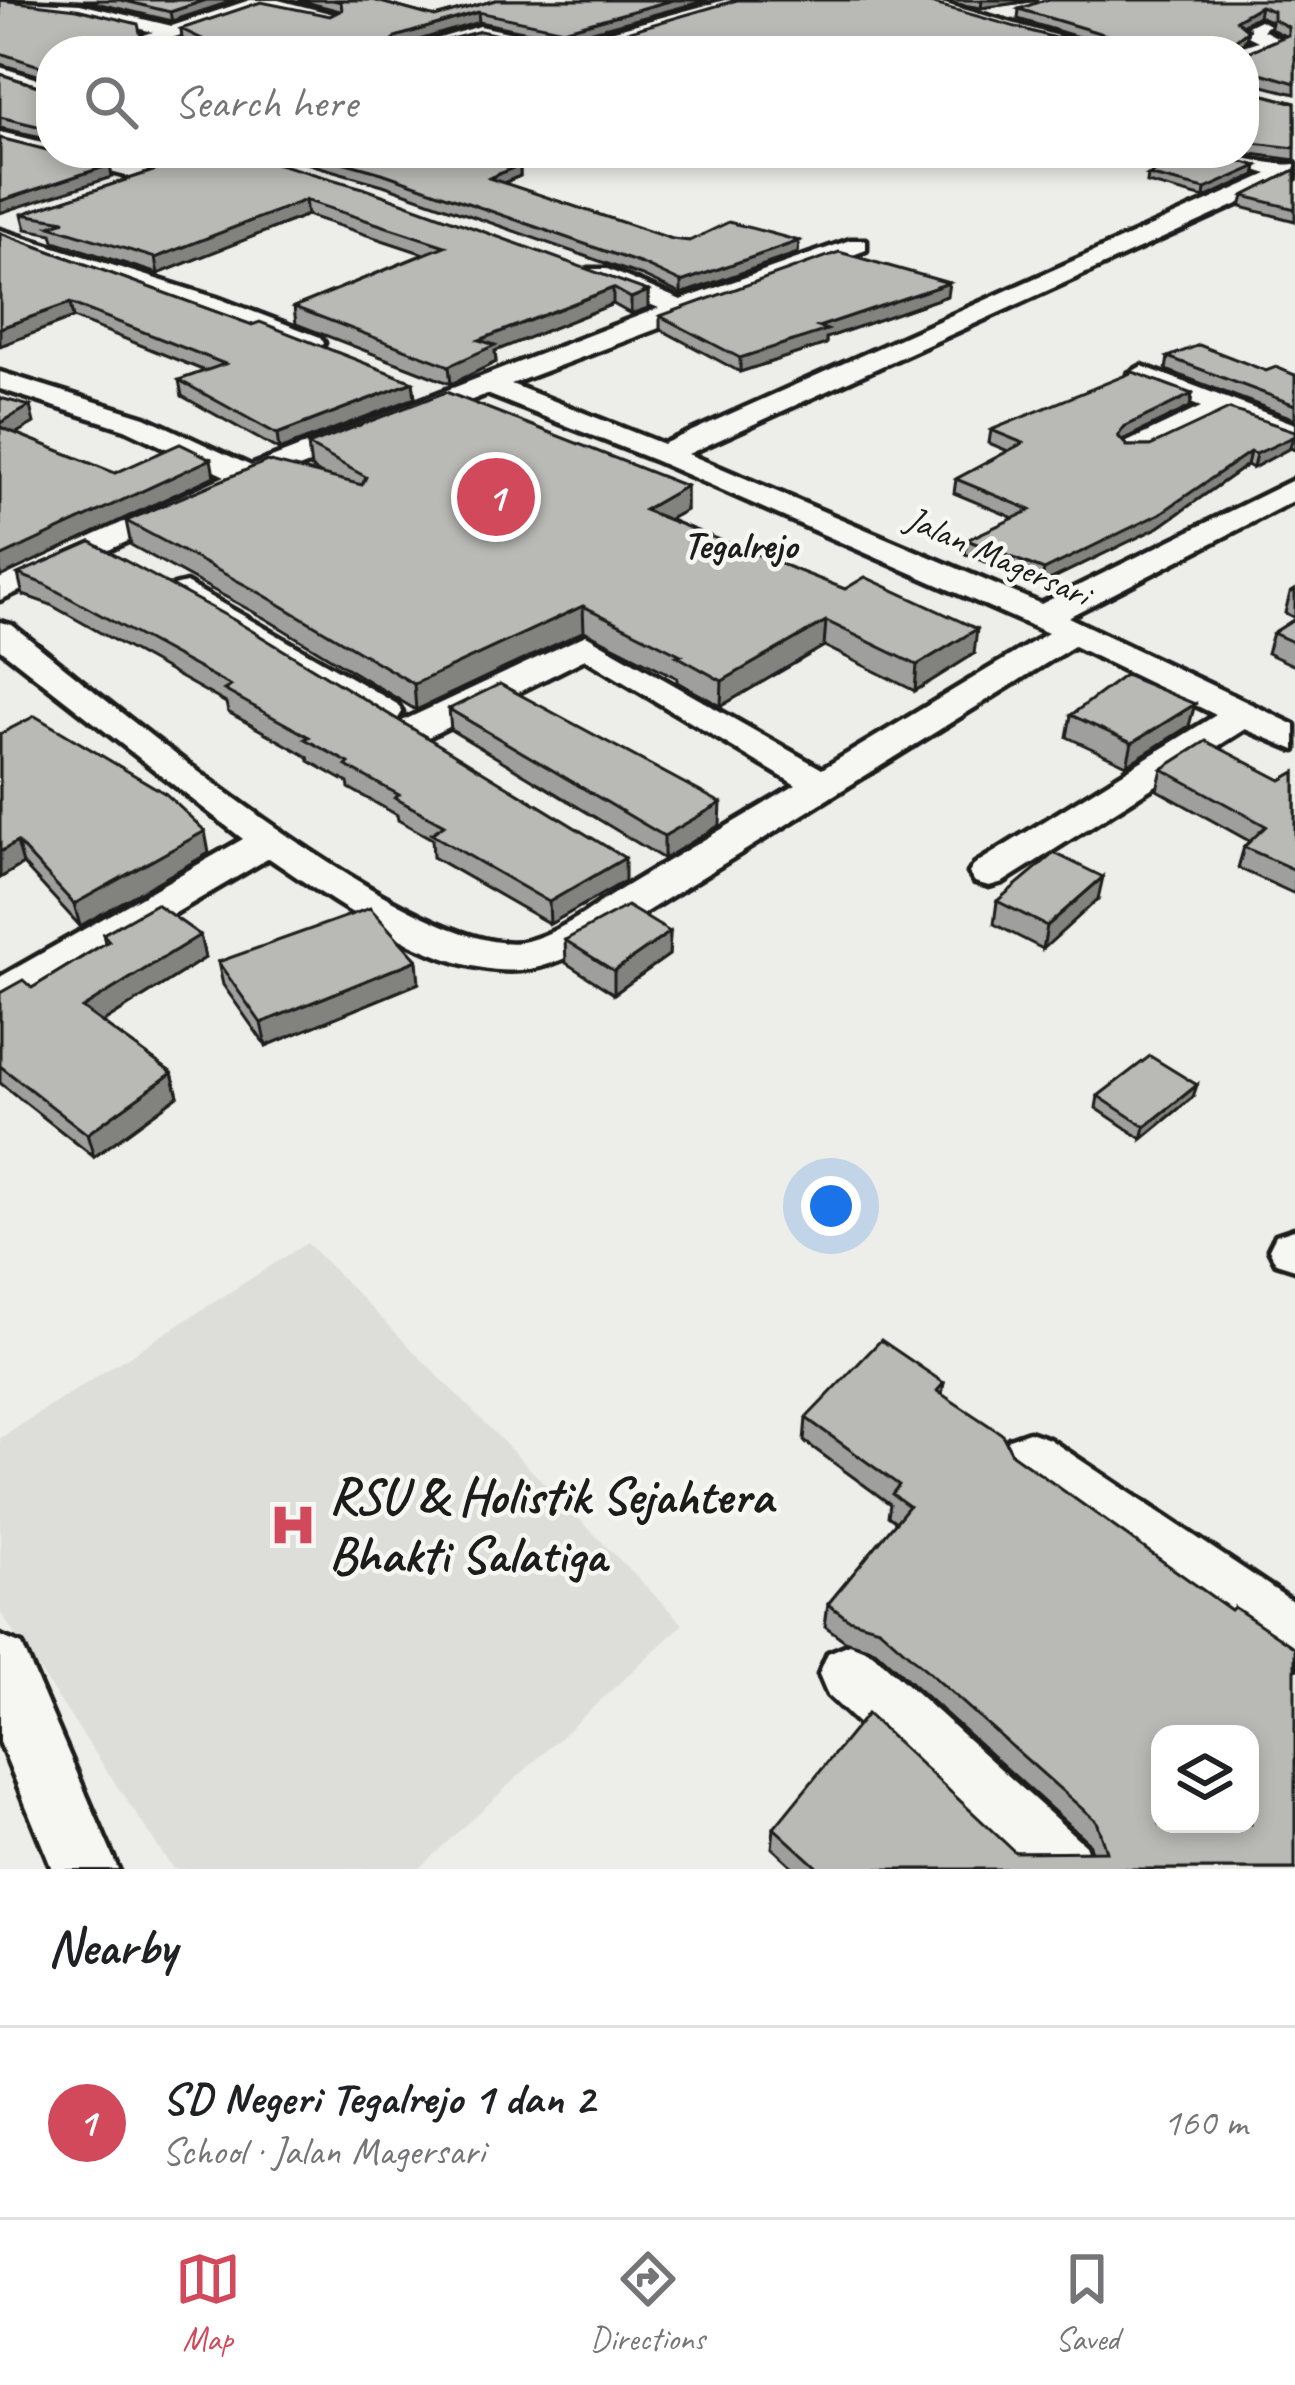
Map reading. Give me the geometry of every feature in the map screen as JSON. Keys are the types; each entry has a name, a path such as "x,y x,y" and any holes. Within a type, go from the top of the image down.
{"street":[{"path":"0,0 80,8 167,30"},
{"path":"35,6 58,0"},
{"path":"612,36 744,0"},
{"path":"911,0 1046,36"},
{"path":"156,36 265,1 332,16"},
{"path":"200,4 232,11"},
{"path":"654,4 723,24"},
{"path":"983,19 1027,6"},
{"path":"1259,48 1276,40 1247,30 1260,25"},
{"path":"460,36 474,32 497,36"},
{"path":"1264,46 1295,53"},
{"path":"0,73 36,84"},
{"path":"0,138 36,146"},
{"path":"1259,164 1292,172"},
{"path":"107,189 162,171 145,168"},
{"path":"664,454 1292,172"},
{"path":"0,237 208,303 341,355"},
{"path":"0,590 251,476 673,311 858,245"},
{"path":"580,268 668,301 673,311"},
{"path":"1142,374 1295,434"},
{"path":"0,380 135,423 251,476"},
{"path":"407,381 452,398"},
{"name":"Jalan Magersari","path":"487,384 664,454 1057,624 1295,739"},
{"path":"1135,448 1224,407"},
{"path":"0,632 269,841 435,940 477,954 518,957 549,947 664,882 822,785 1057,624 1295,488"},
{"path":"95,544 252,630 451,753"},
{"path":"413,730 586,645 822,785"},
{"path":"989,873 1243,714"},
{"path":"0,996 269,841"},
{"path":"623,858 664,882"},
{"path":"1029,1456 1295,1638"},
{"path":"0,1666 85,1869"},
{"path":"850,1674 1061,1869"}],"shaded area":[{"name":"RSU & Holistik Sejahtera Bhakti Salatiga","path":"307,1243 683,1624 418,1869 173,1869 0,1612 0,1438"}],"building":[{"path":"0,0 77,9 138,24 141,36 36,36 36,65 0,53"},
{"path":"121,0 206,0 170,12"},
{"path":"333,0 373,0 435,17 496,0 673,0 563,30 478,12 398,36 196,36 181,29 261,2 330,16 342,10 341,2"},
{"path":"737,0 920,0 1048,36 613,36"},
{"path":"1044,0 1295,0 1295,83 1259,72 1259,47 1288,35 1288,27 1273,19 1273,11 1260,6 1236,20 1248,30 1240,36 1110,36 1019,9"},
{"path":"480,31 504,36 462,36"},
{"path":"0,74 36,85 36,126 0,117"},
{"path":"1259,94 1295,103 1295,148 1259,144"},
{"path":"0,138 36,147 36,168 101,168 0,201"},
{"path":"162,168 293,168 363,188 648,291 631,298 613,288 479,340 495,345 449,366 294,307 445,246 305,200 155,258 50,226 65,221 22,214"},
{"path":"364,168 513,168 489,178 672,239 689,241 729,222 799,241 681,282"},
{"path":"1163,168 1252,168 1205,189 1148,175"},
{"path":"1295,170 1295,209 1244,196"},
{"path":"0,233 252,325 260,322 413,382 277,434 179,380 225,364 70,303 0,328"},
{"path":"839,252 949,283 740,358 660,316"},
{"path":"1199,345 1266,371 1276,367 1295,375 1295,405 1168,357"},
{"path":"1133,372 1192,394 1124,427 1118,436 1127,446 1150,446 1229,409 1295,431 1295,436 1256,454 1250,452 1161,513 1044,570 967,540 1031,510 956,479 1023,443 991,430"},
{"path":"446,392 686,486 644,510 845,589 865,577 977,629 917,665 826,621 722,681 583,606 414,684 126,521 267,461 362,485 366,477 308,445"},
{"path":"0,398 30,406 0,423"},
{"path":"0,427 115,473 180,444 211,459 0,557"},
{"path":"91,542 234,620 625,858 549,902 431,834 444,825 305,739 309,737 224,690 231,686 18,574"},
{"path":"1295,619 1295,643 1273,633"},
{"path":"1125,675 1195,704 1132,743 1071,715"},
{"path":"500,684 721,803 664,836 449,709"},
{"path":"35,716 166,794 205,831 74,904 17,842 0,852 0,734"},
{"path":"1206,741 1281,780 1295,772 1295,870 1244,847 1266,826 1162,769"},
{"path":"1054,853 1103,877 1047,926 997,901"},
{"path":"156,904 200,935 82,1008 172,1073 87,1134 0,1066 0,993 23,980 32,988 109,941 103,934"},
{"path":"627,906 670,932 614,971 565,940"},
{"path":"370,908 417,960 261,1023 218,962"},
{"path":"1150,1056 1197,1085 1145,1127 1098,1096"},
{"path":"881,1340 944,1383 937,1391 1002,1434 1012,1454 1231,1610 1234,1607 1295,1648 1295,1869 819,1869 774,1828 867,1714 1015,1852 1106,1851 1096,1821 879,1628 848,1619 828,1604 909,1506 892,1494 899,1485 806,1418"}],"place":[{"name":"SD Negeri Tegalrejo 1 dan 2","path":"496,497"},
{"name":"RSU & Holistik Sejahtera Bhakti Salatiga","path":"293,1525"}],"district":[{"name":"Tegalrejo","path":"740,545"}]}
